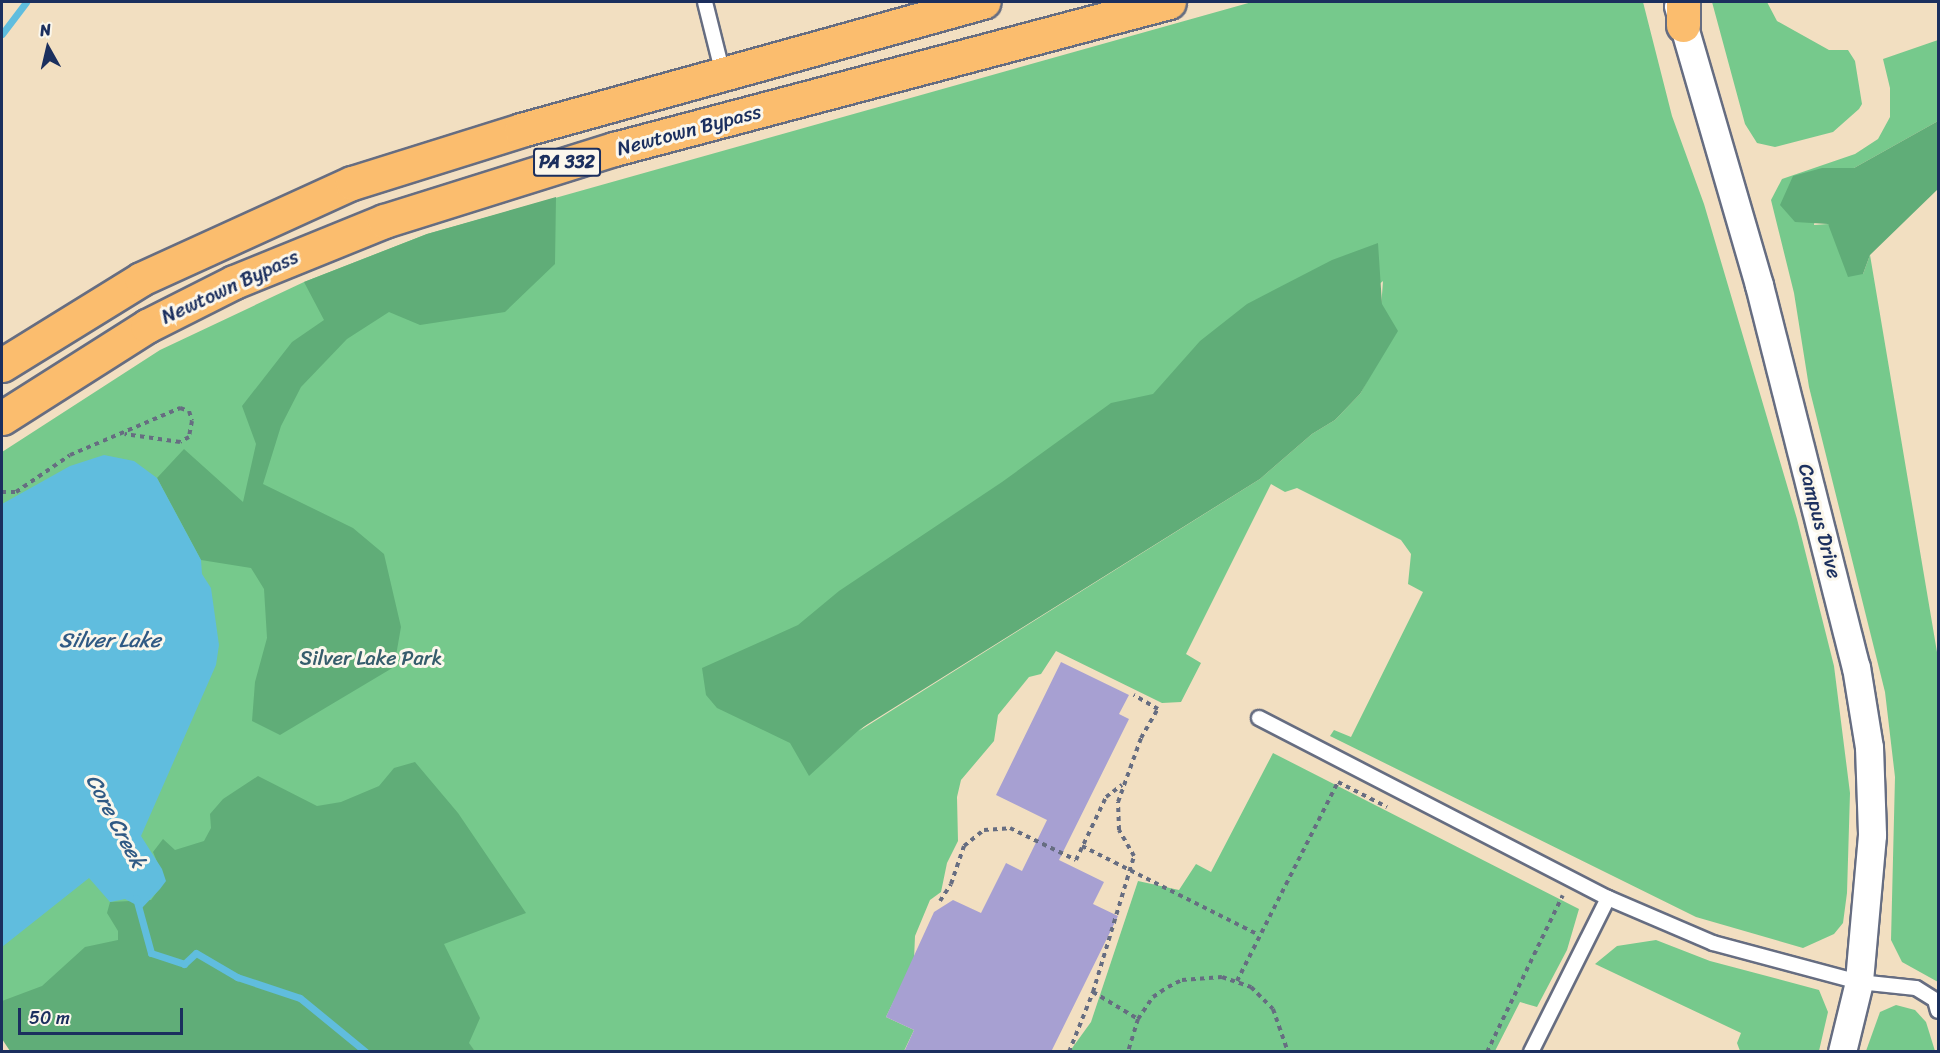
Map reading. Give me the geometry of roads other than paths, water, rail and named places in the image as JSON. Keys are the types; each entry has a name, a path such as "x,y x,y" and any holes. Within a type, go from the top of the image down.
{"highway":[{"name":"PA 332","path":"2,365 141,279 312,199 451,150 984,2"},
{"name":"Newtown Bypass","path":"2,418 147,326 234,282 384,220 614,149 1169,2"}],"street":[{"name":"Campus Drive","path":"1681,9 1759,285 1856,667 1869,747 1872,802 1868,913 1858,982 1842,1052"}],"lane":[{"path":"705,2 723,74"},
{"path":"1259,718 1608,898 1713,943 1858,982 1916,988 1935,1000 1938,1011"},
{"path":"1531,1052 1608,898"}],"water":[{"name":"Silver Lake","path":"104,455 134,461 157,478 201,560 202,574 211,588 219,645 216,665 141,836 162,869 166,881 160,889 142,908 125,899 110,902 89,878 2,947 2,504 70,466"}],"waterway":[{"name":"Core Creek","path":"2,34 26,2"},
{"name":"Core Creek","path":"136,898 151,953 184,964 196,953 237,977 300,998 366,1052"}],"park label":[{"name":"Silver Lake Park","path":"371,658"}]}
